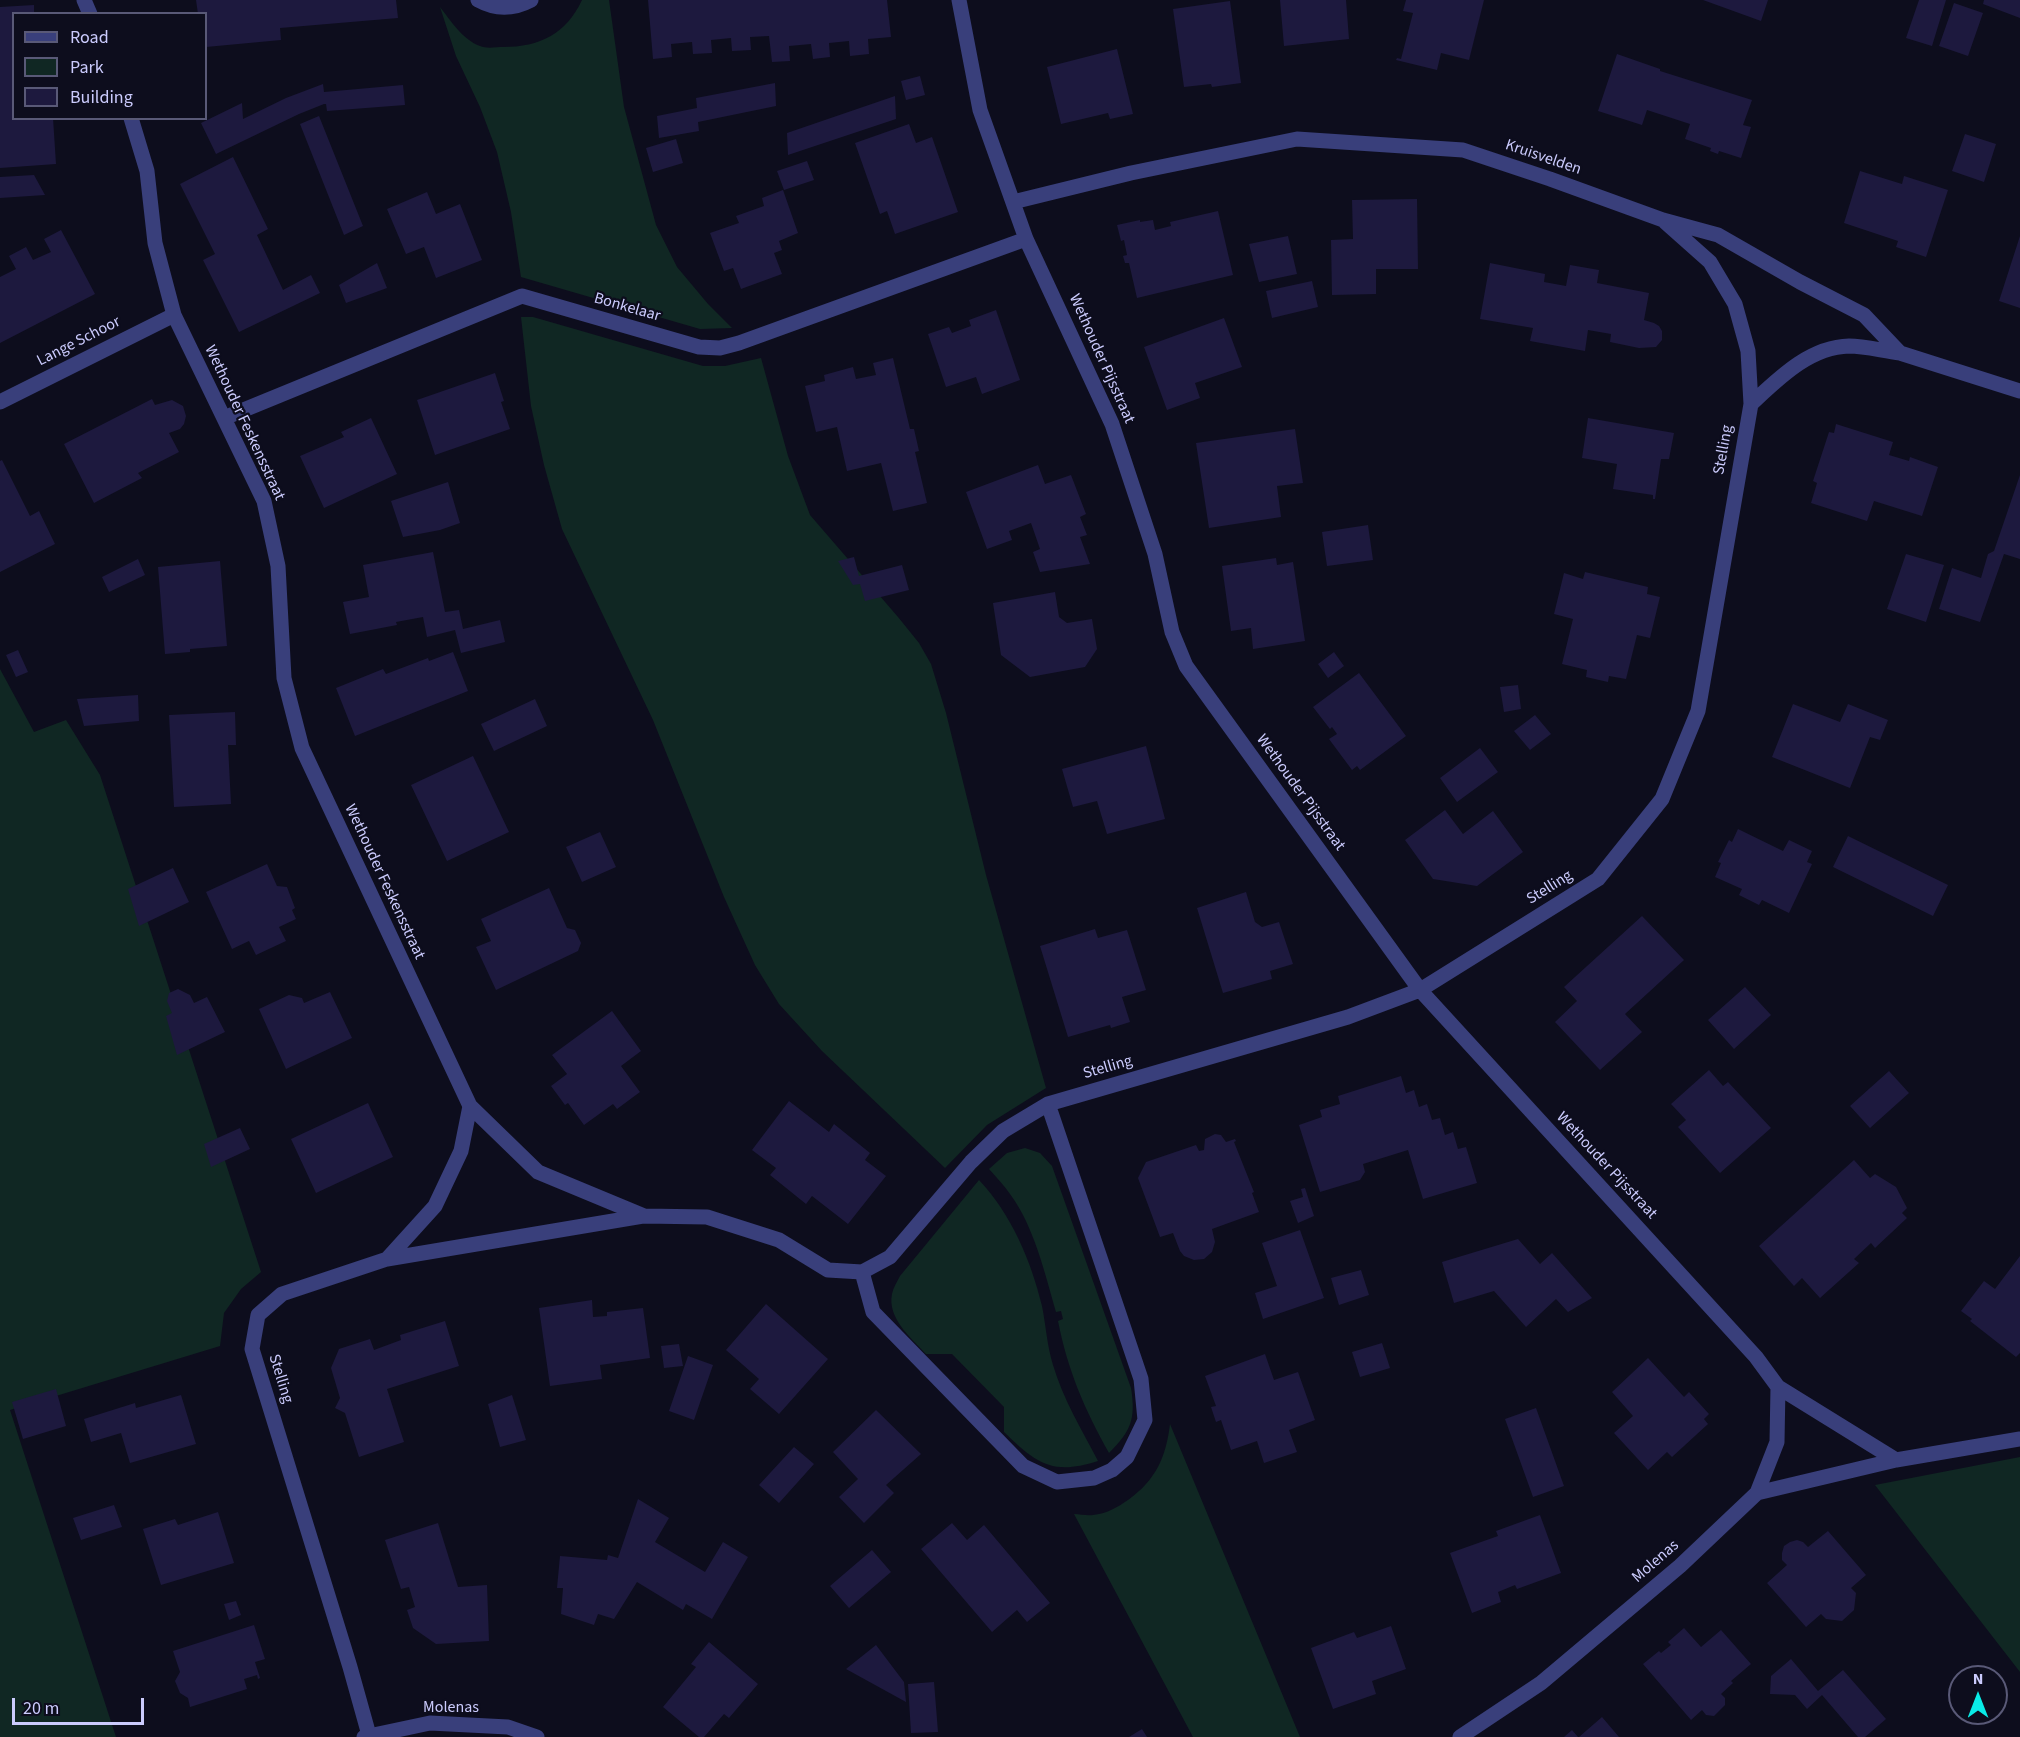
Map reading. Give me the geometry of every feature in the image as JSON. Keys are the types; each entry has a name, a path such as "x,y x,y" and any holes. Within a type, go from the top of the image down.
{"street":[{"path":"478,0 487,5 504,8 521,5 531,0"},
{"name":"Wethouder Pijsstraat","path":"959,0 980,110 1026,239 1112,424 1155,554 1172,632 1186,666 1420,990 1756,1357 1778,1387"},
{"name":"Wethouder Feskensstraat","path":"132,120 147,171 155,243 174,315 264,501 278,566 284,678 302,748 470,1106"},
{"name":"Kruisvelden","path":"1013,202 1131,173 1297,139 1463,150 1663,220 1718,235 1800,282 1864,315 1900,353 2020,391"},
{"name":"Stelling","path":"366,1736 350,1667 252,1348 258,1315 282,1294 387,1259 644,1216 707,1217 779,1240 828,1270 862,1272 890,1257 971,1162 1003,1131 1048,1104 1348,1017 1420,990 1598,879 1662,799 1698,711 1750,404 1748,351 1735,304 1710,262 1663,220"},
{"name":"Bonkelaar","path":"224,418 522,296 699,347 720,348 1026,239"},
{"name":"Lange Schoor","path":"0,402 174,315"},
{"path":"1750,404 1784,374 1812,355 1848,346 1900,353"},
{"path":"862,1272 873,1312 1023,1466 1057,1482 1094,1478 1112,1470 1127,1457 1145,1420 1141,1379 1048,1104"},
{"path":"387,1259 435,1206 461,1151 470,1106"},
{"name":"Stelling","path":"470,1106 538,1172 644,1216"},
{"path":"1778,1387 1896,1460"},
{"path":"1757,1493 1777,1442 1778,1387"},
{"path":"1757,1493 1896,1460 2020,1439"},
{"name":"Molenas","path":"1460,1737 1541,1683 1680,1566 1757,1493"},
{"name":"Molenas","path":"366,1736 430,1723 508,1727 537,1737"}],"green space":[{"path":"582,0 609,0 624,107 656,225 677,267 732,328 700,329 521,277 511,212 497,152 480,107 456,56 440,7 468,39 488,48 529,44 550,36 568,22"},
{"path":"521,317 533,317 703,366 725,366 761,358 788,456 810,515 898,617 919,643 931,664 946,713 986,875 1046,1088 987,1125 945,1168 822,1051 779,1004 755,965 724,897 653,720 562,529 544,465 531,406"},
{"path":"0,669 34,732 66,720 100,775 261,1272 241,1289 224,1313 220,1346 10,1410 116,1737 0,1737"},
{"path":"1025,1148 1040,1153 1052,1166 1131,1388 1133,1408 1130,1424 1109,1453 1072,1373 1058,1321 1063,1319 1061,1311 1056,1312 1032,1235 1005,1187 989,1169 1007,1153"},
{"path":"979,1180 1001,1208 1026,1255 1042,1306 1049,1351 1057,1378 1098,1461 1056,1467 1026,1452 1004,1432 1004,1407 952,1354 926,1354 907,1334 893,1311 892,1294 900,1276"},
{"path":"1170,1424 1300,1737 1193,1737 1074,1514 1091,1515 1107,1512 1138,1492 1158,1467 1166,1447"},
{"path":"2020,1457 2020,1672 1875,1485"}],"building":[{"path":"196,0 396,0 398,18 280,28 281,40 207,47 207,12 198,12"},
{"path":"648,0 887,0 891,37 868,39 869,54 850,56 849,41 829,43 830,57 813,59 811,44 789,46 790,61 772,62 769,36 750,37 751,50 732,51 731,38 711,40 712,53 693,54 692,42 671,44 672,57 653,59"},
{"path":"1280,0 1346,0 1349,39 1284,46"},
{"path":"1406,0 1484,0 1469,60 1441,53 1437,70 1396,60 1401,59 1413,13 1403,11"},
{"path":"1703,0 1768,0 1761,21"},
{"path":"1919,0 1946,0 1932,46 1906,38"},
{"path":"1984,0 2020,0 2020,18 1983,4"},
{"path":"1230,1 1241,83 1212,87 1211,84 1184,87 1173,9"},
{"path":"1954,3 1983,13 1968,56 1939,46"},
{"path":"34,5 34,12 12,12 12,120 53,120 56,164 0,168 0,7"},
{"path":"1117,49 1133,114 1110,119 1108,113 1061,124 1047,67"},
{"path":"1617,54 1660,69 1660,71 1752,100 1743,125 1751,127 1741,158 1719,151 1718,154 1710,151 1711,148 1685,139 1690,124 1647,110 1642,125 1598,111"},
{"path":"920,76 925,95 906,100 901,81"},
{"path":"775,83 776,106 698,122 699,131 659,138 657,116 697,108 696,98"},
{"path":"323,84 324,92 403,85 405,105 327,111 326,104 324,104 216,154 201,123 242,103 243,119 286,98"},
{"path":"895,96 896,119 788,155 787,133"},
{"path":"319,116 363,226 344,235 300,124"},
{"path":"909,124 916,143 932,137 958,212 895,234 887,211 880,214 855,143"},
{"path":"1965,134 1996,144 1984,182 1952,171"},
{"path":"676,139 683,163 653,172 646,148"},
{"path":"233,157 268,229 257,235 283,290 311,275 320,293 239,332 203,260 215,254 180,184"},
{"path":"807,161 814,180 784,190 777,171"},
{"path":"1860,171 1902,184 1904,176 1948,190 1926,257 1896,247 1898,241 1844,223"},
{"path":"34,175 45,195 0,198 0,177"},
{"path":"783,190 798,233 779,241 782,250 774,253 782,274 741,289 733,268 724,271 710,233 739,223 736,216 764,206 762,198"},
{"path":"427,192 436,214 460,204 482,260 436,278 424,247 406,254 387,209"},
{"path":"1417,199 1418,269 1376,269 1376,294 1332,295 1331,240 1353,239 1352,200"},
{"path":"1218,211 1233,275 1137,298 1129,263 1125,263 1123,256 1127,255 1124,240 1121,241 1117,225 1153,220 1155,230 1171,226 1170,222"},
{"path":"61,230 95,294 0,343 0,277 16,269 9,256 26,247 33,260 51,252 44,239"},
{"path":"1288,236 1297,274 1259,282 1249,244"},
{"path":"2020,236 2020,308 1999,301"},
{"path":"377,263 387,288 346,303 339,285"},
{"path":"1490,263 1545,274 1544,282 1566,286 1570,265 1599,270 1597,283 1649,293 1644,320 1659,326 1662,331 1662,340 1656,347 1639,348 1610,342 1611,334 1588,330 1585,351 1530,341 1533,328 1480,319"},
{"path":"1312,281 1318,307 1272,318 1266,291"},
{"path":"996,310 1020,380 982,394 976,377 946,387 928,334 949,327 952,333 971,326 969,320"},
{"path":"1224,318 1242,367 1195,383 1200,398 1167,410 1144,347"},
{"path":"893,358 910,429 914,429 919,451 915,452 927,503 893,511 881,463 847,471 837,427 816,432 805,386 825,381 824,375 853,367 856,379 876,375 873,363"},
{"path":"495,373 510,429 435,455 417,400"},
{"path":"152,399 155,405 172,400 183,406 186,416 184,424 180,429 169,433 179,452 138,473 142,478 94,503 64,444"},
{"path":"371,418 397,474 324,508 300,456 344,437 341,432"},
{"path":"1588,418 1674,433 1669,459 1661,459 1655,499 1653,495 1613,489 1617,464 1582,458"},
{"path":"1836,424 1893,442 1889,455 1909,461 1910,457 1938,467 1922,516 1874,501 1867,521 1811,503 1817,483 1813,481 1829,432 1834,433"},
{"path":"1295,429 1303,483 1277,486 1281,517 1209,528 1196,443"},
{"path":"2,460 30,516 39,511 55,544 0,572 0,461"},
{"path":"1038,465 1045,484 1071,475 1086,514 1080,517 1087,535 1080,537 1090,564 1040,572 1033,552 1040,549 1031,523 1009,531 1012,540 987,549 966,492"},
{"path":"2020,475 2020,559 2004,554 1980,622 1939,609 1952,568 1981,578 1988,554 1994,551"},
{"path":"448,482 460,523 440,530 403,537 391,501"},
{"path":"1368,525 1373,560 1327,566 1322,532"},
{"path":"433,552 445,612 459,610 463,629 500,620 505,642 461,653 455,630 427,637 423,617 396,622 397,625 350,634 343,602 369,597 363,565"},
{"path":"1906,554 1944,565 1926,622 1887,609"},
{"path":"854,557 859,576 902,565 909,590 865,601 860,584 853,585 838,561"},
{"path":"1276,558 1277,565 1293,562 1305,641 1253,649 1251,628 1231,631 1222,566"},
{"path":"138,559 145,575 109,592 102,577"},
{"path":"220,561 227,646 165,654 158,567"},
{"path":"1585,572 1648,587 1647,594 1660,597 1650,638 1637,635 1626,679 1609,676 1608,682 1586,677 1587,670 1562,664 1573,619 1554,614 1564,573 1583,579"},
{"path":"1055,592 1059,617 1067,623 1092,619 1097,649 1085,667 1030,677 1001,655 993,603"},
{"path":"18,650 28,672 16,677 6,655"},
{"path":"453,652 468,691 355,736 336,688 383,669 386,674 428,658 429,661"},
{"path":"1334,652 1344,666 1328,678 1318,664"},
{"path":"1359,673 1406,736 1360,770 1357,766 1352,770 1329,739 1337,734 1332,727 1330,729 1313,707"},
{"path":"1518,685 1521,709 1504,712 1500,687"},
{"path":"138,695 139,721 84,726 77,699"},
{"path":"535,699 547,726 494,751 481,724"},
{"path":"1793,704 1840,722 1848,704 1888,720 1880,740 1870,737 1850,788 1772,757"},
{"path":"235,712 236,745 228,745 231,804 174,807 169,715"},
{"path":"1535,715 1551,734 1530,750 1514,731"},
{"path":"1146,746 1165,819 1107,834 1097,801 1073,807 1062,769"},
{"path":"1480,748 1498,772 1457,802 1440,778"},
{"path":"473,756 509,832 447,861 411,785"},
{"path":"1445,810 1463,834 1493,811 1523,852 1477,886 1433,879 1405,840"},
{"path":"1738,829 1783,851 1789,840 1812,851 1807,862 1812,864 1789,913 1762,900 1759,905 1739,895 1742,889 1715,877 1721,863 1718,862 1729,840 1732,842"},
{"path":"600,832 616,867 582,882 566,847"},
{"path":"1848,836 1948,885 1933,916 1833,867"},
{"path":"267,864 277,886 287,887 295,908 292,910 296,919 279,927 286,941 256,955 249,941 232,949 206,892"},
{"path":"173,868 189,902 139,926 128,889"},
{"path":"549,888 567,928 575,930 581,943 578,951 496,990 476,947 491,941 481,919"},
{"path":"1246,892 1255,922 1262,927 1279,922 1293,964 1270,971 1272,979 1223,993 1197,908"},
{"path":"1642,916 1684,960 1625,1014 1642,1032 1600,1070 1555,1022 1577,1001 1564,987"},
{"path":"1095,929 1098,938 1127,930 1146,990 1122,997 1130,1022 1068,1037 1040,946"},
{"path":"1745,987 1771,1015 1734,1049 1708,1020"},
{"path":"178,989 190,995 194,1003 207,997 225,1032 177,1055 166,1016 172,1013 167,1001 169,993"},
{"path":"330,992 352,1038 286,1069 259,1009 289,995 302,998 304,1003"},
{"path":"612,1011 641,1051 621,1066 640,1092 617,1109 613,1104 584,1125 568,1103 565,1105 551,1086 567,1074 552,1055"},
{"path":"1709,1070 1723,1086 1728,1082 1771,1128 1720,1173 1678,1127 1686,1120 1671,1104"},
{"path":"1889,1071 1909,1093 1870,1128 1850,1106"},
{"path":"1401,1076 1406,1093 1414,1090 1419,1107 1427,1104 1432,1120 1440,1118 1445,1135 1453,1132 1458,1149 1466,1147 1477,1183 1423,1199 1408,1150 1363,1164 1365,1172 1360,1180 1320,1192 1299,1125 1322,1117 1320,1110 1340,1104 1338,1096"},
{"path":"789,1101 829,1132 834,1124 870,1153 865,1160 886,1176 848,1224 812,1196 806,1204 770,1175 776,1168 752,1150"},
{"path":"368,1103 393,1157 316,1193 291,1139"},
{"path":"240,1128 250,1149 211,1167 204,1144"},
{"path":"1215,1134 1221,1135 1226,1142 1235,1139 1234,1142 1254,1192 1252,1193 1259,1212 1212,1229 1215,1242 1212,1252 1204,1259 1194,1260 1184,1256 1180,1251 1173,1233 1160,1237 1138,1178 1146,1162 1196,1145 1199,1151 1204,1150 1205,1139"},
{"path":"1854,1160 1870,1178 1875,1174 1896,1187 1907,1208 1902,1213 1907,1218 1875,1248 1871,1243 1854,1259 1859,1263 1820,1298 1802,1278 1794,1286 1759,1246"},
{"path":"1305,1188 1314,1216 1298,1223 1290,1201 1303,1197 1301,1189"},
{"path":"1300,1230 1324,1298 1263,1319 1255,1293 1277,1286 1262,1243"},
{"path":"1518,1239 1540,1264 1552,1253 1592,1298 1568,1312 1556,1299 1526,1327 1494,1291 1454,1303 1442,1262"},
{"path":"2020,1256 2020,1353 2016,1357 1970,1321 1972,1319 1961,1311 1984,1281 1995,1289"},
{"path":"1361,1270 1369,1295 1339,1305 1331,1278"},
{"path":"592,1300 593,1317 607,1316 607,1312 643,1308 650,1358 600,1365 602,1379 550,1386 539,1308"},
{"path":"766,1304 828,1359 779,1414 750,1389 759,1379 726,1350"},
{"path":"445,1321 459,1366 387,1389 404,1442 359,1457 345,1413 335,1408 340,1398 331,1368 339,1349 370,1339 374,1350 401,1340 400,1335"},
{"path":"1382,1343 1390,1368 1360,1377 1352,1352"},
{"path":"679,1344 683,1366 664,1368 661,1346"},
{"path":"1265,1354 1274,1380 1298,1372 1315,1420 1289,1430 1297,1452 1264,1463 1257,1441 1231,1450 1221,1420 1216,1422 1211,1407 1216,1406 1205,1376"},
{"path":"688,1356 713,1365 694,1420 669,1411"},
{"path":"1648,1358 1684,1397 1689,1392 1709,1414 1704,1419 1708,1424 1672,1457 1667,1452 1648,1470 1614,1433 1633,1416 1612,1392"},
{"path":"56,1389 66,1426 23,1439 12,1402"},
{"path":"181,1395 196,1444 130,1463 121,1433 91,1442 84,1419 135,1403 136,1408"},
{"path":"512,1395 526,1440 500,1447 488,1404"},
{"path":"1536,1408 1564,1486 1533,1497 1505,1419"},
{"path":"876,1410 921,1454 886,1485 894,1493 864,1523 839,1497 858,1479 833,1452"},
{"path":"794,1447 814,1464 779,1503 759,1485"},
{"path":"638,1499 669,1518 655,1542 705,1572 723,1542 748,1557 712,1619 686,1604 683,1610 637,1582 614,1619 598,1614 594,1625 561,1614 563,1588 557,1588 560,1556 607,1560 608,1555 618,1558"},
{"path":"114,1505 122,1527 81,1540 73,1518"},
{"path":"218,1512 234,1563 161,1585 143,1529 175,1519 178,1525"},
{"path":"1540,1515 1561,1573 1517,1589 1515,1585 1498,1592 1501,1602 1472,1613 1450,1553 1498,1536 1496,1531"},
{"path":"438,1523 458,1587 487,1585 489,1641 436,1644 413,1628 407,1610 415,1607 409,1587 401,1589 385,1540"},
{"path":"952,1523 967,1540 984,1525 1050,1603 1027,1622 1017,1610 992,1632 921,1549"},
{"path":"1828,1531 1866,1575 1851,1588 1856,1593 1854,1610 1842,1621 1826,1619 1821,1614 1806,1627 1767,1583 1787,1565 1782,1560 1784,1546 1797,1540 1808,1547"},
{"path":"872,1550 891,1572 849,1608 830,1586"},
{"path":"236,1601 241,1615 229,1620 224,1604"},
{"path":"254,1625 265,1659 255,1662 260,1678 258,1679 257,1675 244,1679 247,1689 190,1707 188,1698 180,1693 175,1681 180,1672 173,1651"},
{"path":"1391,1626 1406,1669 1372,1681 1376,1694 1333,1709 1311,1648 1354,1632 1357,1638"},
{"path":"1684,1628 1701,1647 1721,1630 1751,1664 1731,1681 1733,1683 1721,1694 1725,1698 1725,1705 1714,1716 1706,1715 1702,1710 1691,1720 1643,1664 1671,1645 1668,1642"},
{"path":"709,1642 758,1684 729,1718 724,1714 704,1737 699,1737 663,1707 696,1667 691,1664"},
{"path":"876,1645 904,1682 906,1702 846,1669"},
{"path":"1791,1659 1818,1691 1843,1670 1886,1719 1865,1737 1858,1737 1822,1695 1807,1709 1795,1695 1770,1694 1771,1676"},
{"path":"934,1682 938,1732 911,1733 908,1684"},
{"path":"1602,1717 1619,1737 1579,1737"},
{"path":"1142,1729 1147,1737 1129,1737"},
{"path":"1572,1730 1578,1737 1564,1737"}]}
